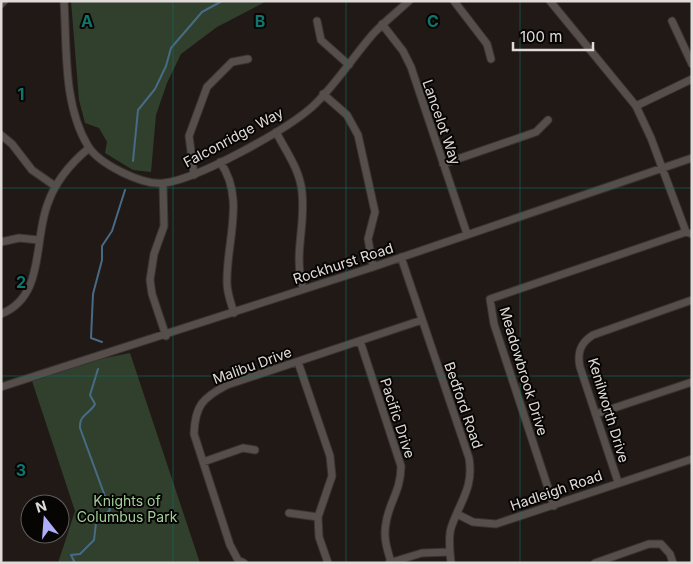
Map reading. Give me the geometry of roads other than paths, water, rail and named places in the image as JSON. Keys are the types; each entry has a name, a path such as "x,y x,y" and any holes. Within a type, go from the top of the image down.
{"street":[{"path":"1,4 4,1"},
{"path":"1,314 18,306 27,294 32,282 47,204 55,186 76,158 89,148 73,106 64,1"},
{"name":"Falconridge Way","path":"89,148 115,168 139,180 163,184 194,175 276,132 312,107 382,24 409,1"},
{"path":"454,1 487,44 492,59"},
{"path":"550,1 636,106 689,233"},
{"path":"672,20 692,64"},
{"path":"317,21 321,40 349,65"},
{"name":"Lancelot Way","path":"382,24 407,59 467,234"},
{"path":"194,175 189,136 207,87 232,62 248,59"},
{"path":"636,106 692,79"},
{"path":"323,94 346,114 359,141 375,212 368,239 373,267"},
{"path":"443,164 536,132 548,120"},
{"path":"276,132 298,173 302,192 298,270 303,290"},
{"path":"1,135 12,144 32,170 55,186"},
{"name":"Rockhurst Road","path":"1,387 83,359 166,336 692,158"},
{"path":"220,162 231,180 234,197 227,284 234,313"},
{"path":"163,184 164,226 154,254 150,280 152,294 166,336"},
{"name":"Meadowbrook Drive","path":"554,506 494,324 490,299 689,233"},
{"path":"1,242 19,238 39,240"},
{"name":"Bedford Road","path":"401,257 469,458 472,473 469,488 450,529 450,563"},
{"name":"Kenilworth Drive","path":"618,482 578,360 580,346 593,335 692,300"},
{"name":"Malibu Drive","path":"244,563 238,560 230,545 194,434 194,418 198,407 208,394 227,386 422,320"},
{"name":"Pacific Drive","path":"360,341 401,466 401,481 386,521 384,536 390,562"},
{"path":"298,362 330,456 332,476 318,517 319,537 328,563"},
{"path":"596,414 692,382"},
{"path":"203,462 242,448 255,450"},
{"name":"Hadleigh Road","path":"457,514 473,522 496,524 692,459"},
{"path":"289,513 318,517"},
{"path":"600,562 649,544 661,544 670,554 672,563"},
{"path":"390,562 422,553 450,552"}],"waterway":[{"path":"133,161 138,110 155,89 166,66 171,48 202,12 222,1"},
{"path":"102,342 91,338 93,294 102,260 102,246 112,231 125,190"},
{"path":"75,563 71,555 80,554 94,540 96,523 110,510 80,428 81,420 95,404 90,395 98,369"}],"park label":[{"name":"Knights of Columbus Park","path":"127,508"}]}
